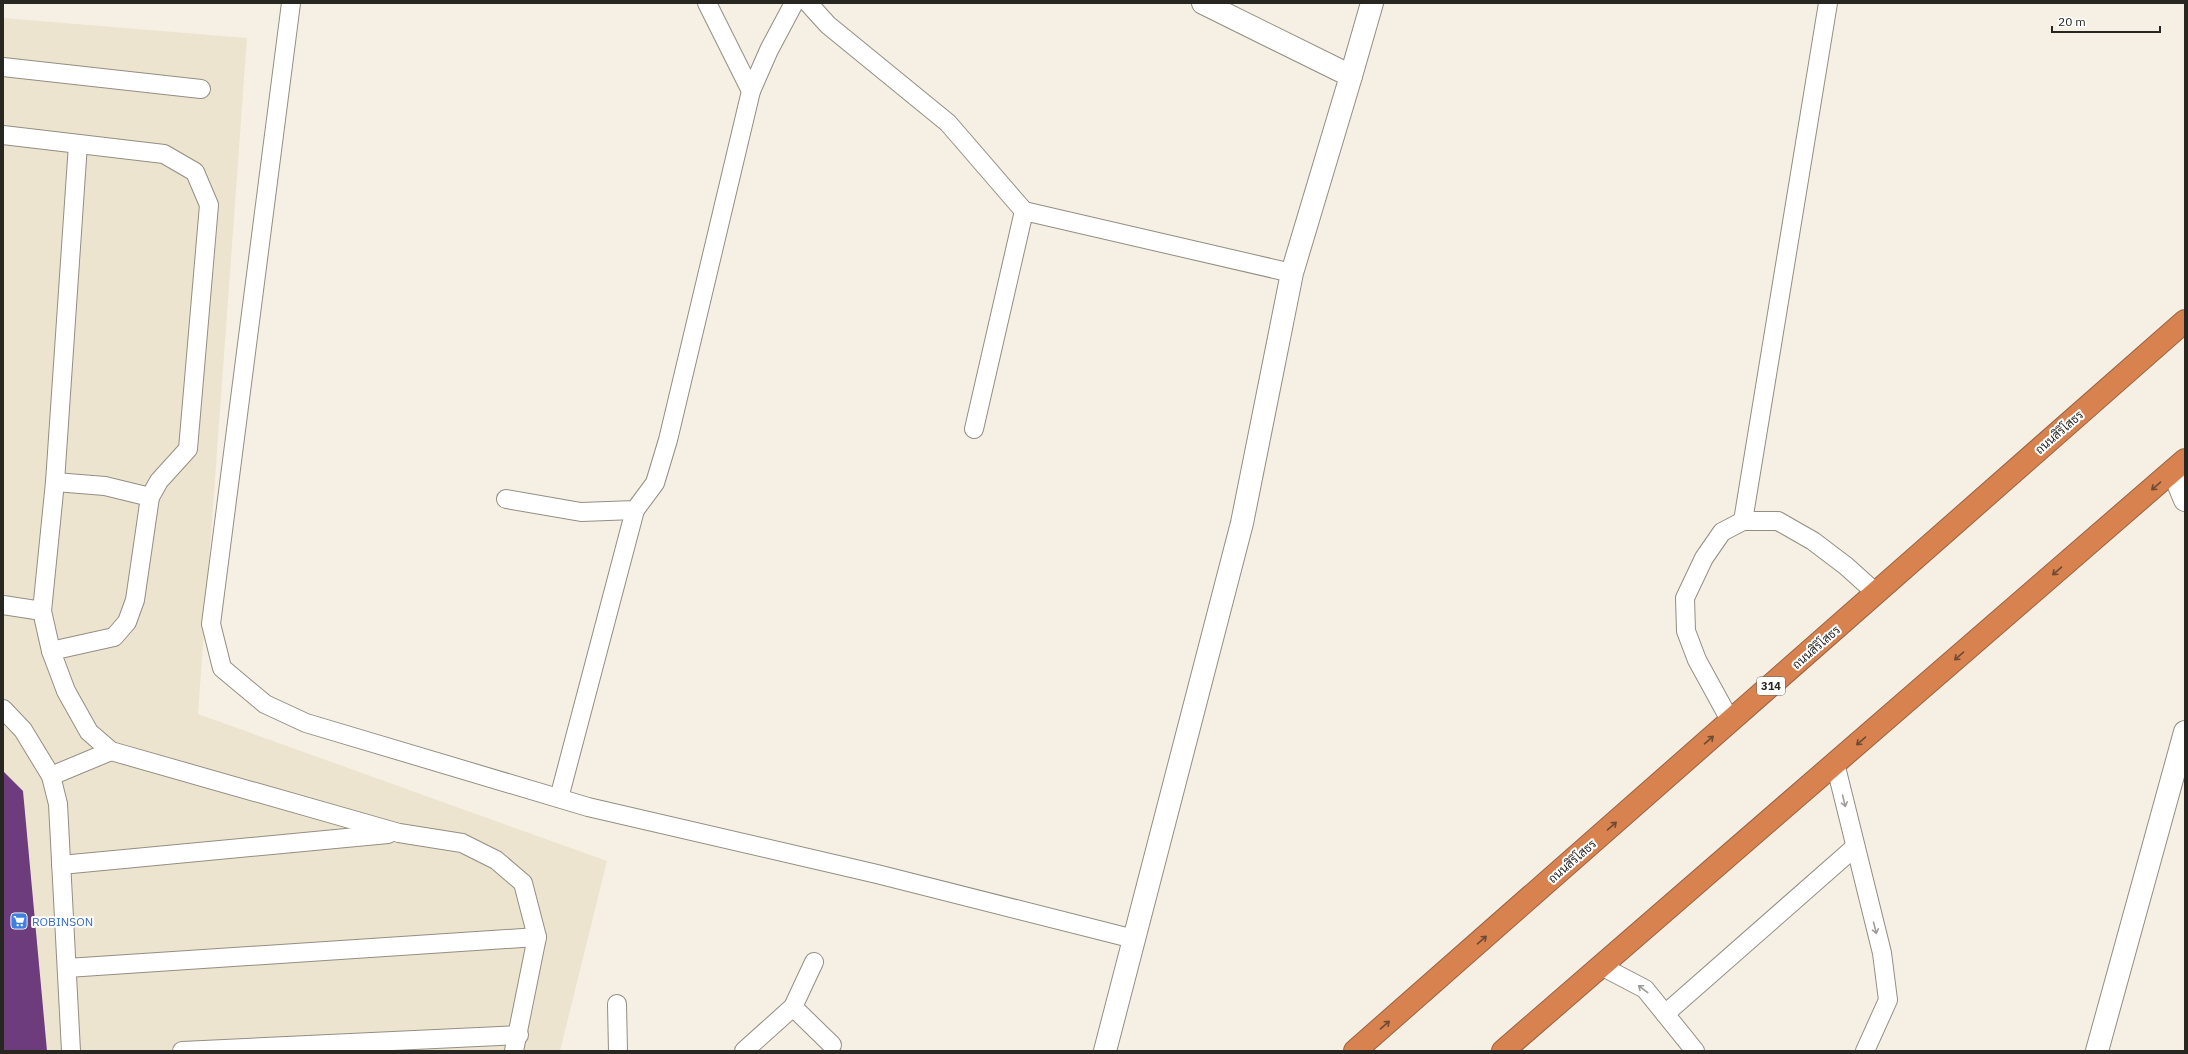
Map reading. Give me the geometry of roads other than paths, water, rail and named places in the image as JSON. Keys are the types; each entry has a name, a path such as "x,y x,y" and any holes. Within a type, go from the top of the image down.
{"highway":[{"name":"ถนนสิริโสธร","path":"1355,1051 1731,722 2185,321"},
{"path":"1503,1051 2179,465"}],"street":[{"path":"1203,3 1351,76"},
{"path":"1105,1051 1242,523 1292,273 1372,3"},
{"path":"2179,465 2185,500"},
{"path":"2097,1051 2185,732"}],"lane":[{"path":"291,3 211,624 222,668 265,704 306,723 588,807 877,874 1134,939"},
{"path":"707,3 751,91"},
{"path":"559,798 635,510 655,484 668,440 751,91 769,50 794,3"},
{"path":"808,3 828,25 948,123 1024,211 1292,273"},
{"path":"1743,521 1828,3"},
{"path":"3,67 201,89"},
{"path":"3,134 164,154 195,172 209,205 188,450 159,481 150,498 134,600 127,622 114,637 51,651"},
{"path":"78,144 55,482 42,611 51,651 66,691 89,732 111,752 399,834 462,843 496,860 523,883 537,937 516,1043 182,1051"},
{"path":"974,429 1024,211"},
{"path":"55,482 105,486 150,498"},
{"path":"506,499 581,512 635,510"},
{"path":"1731,722 1697,660 1686,631 1684,598 1704,558 1722,532 1743,521 1778,522 1813,541 1846,566 1876,593"},
{"path":"3,605 42,611"},
{"path":"3,709 23,730 51,776 58,804 71,1051"},
{"path":"51,776 111,752"},
{"path":"1835,764 1882,953 1888,1000 1865,1051"},
{"path":"61,865 399,834"},
{"path":"1665,1014 1855,847"},
{"path":"67,968 537,937"},
{"path":"744,1051 792,1007 814,962"},
{"path":"1601,966 1645,989 1695,1051"},
{"path":"618,1004 618,1051"},
{"path":"792,1007 831,1049"}],"place":[{"name":"ROBINSON","path":"19,921"}]}
